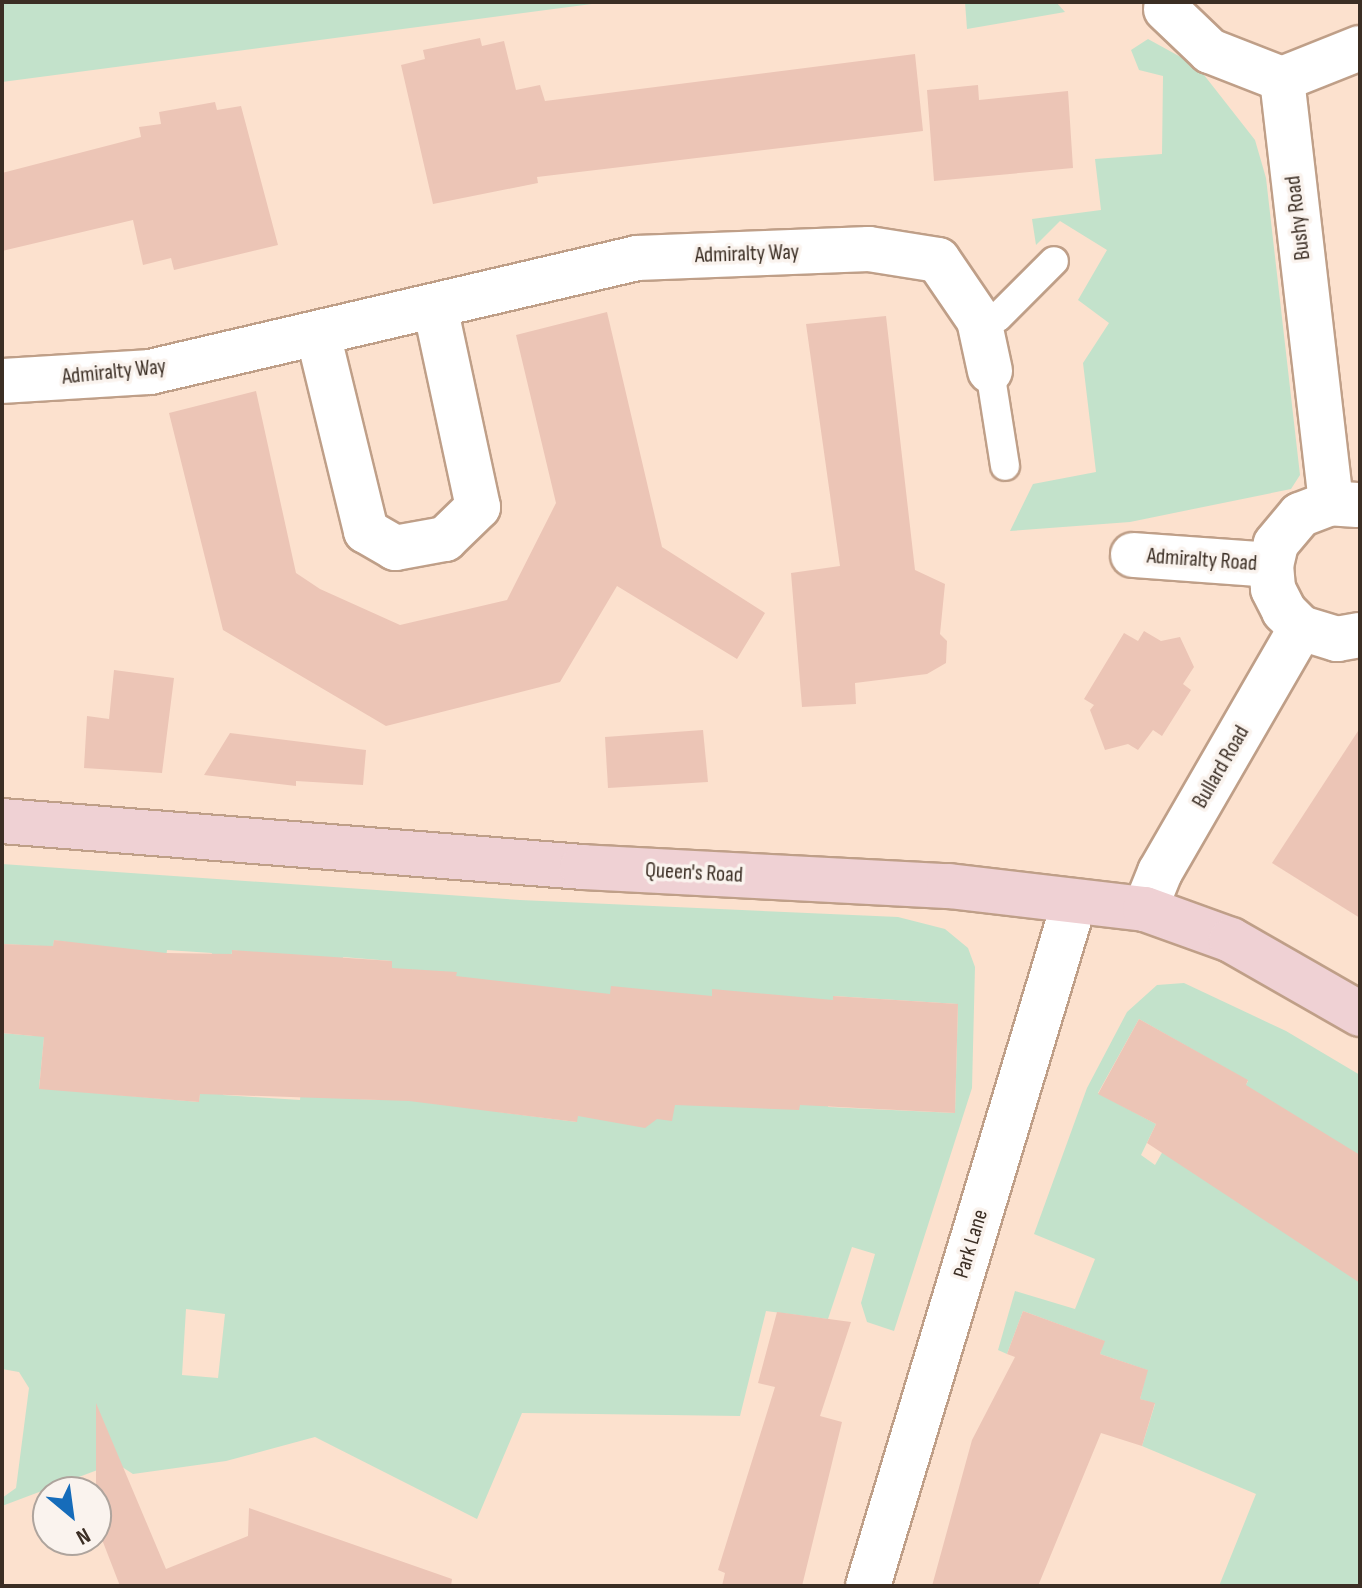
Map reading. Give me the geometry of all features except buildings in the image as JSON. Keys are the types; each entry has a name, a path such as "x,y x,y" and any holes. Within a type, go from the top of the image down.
{"main road":[{"name":"Queen's Road","path":"2,821 582,867 949,886 1145,909 1208,929 1360,1014"}],"street":[{"path":"1162,6 1210,51 1282,79 1360,48"},
{"name":"Bushy Road","path":"1282,79 1345,505"},
{"name":"Admiralty Way","path":"2,381 150,372 637,258 869,249 938,260 979,320 990,371"},
{"path":"318,334 366,531 395,548 445,539 478,507 435,307"},
{"path":"1345,505 1290,524 1271,565 1273,589 1284,611 1301,628 1337,639 1360,635"},
{"name":"Admiralty Road","path":"1133,555 1271,565"},
{"name":"Bullard Road","path":"1145,909 1160,872 1301,628"},
{"name":"Park Lane","path":"868,1586 1074,903"}],"lane":[{"path":"979,320 998,317 1054,261"},
{"path":"990,371 1005,466"}],"green space":[{"path":"2,2 607,2 2,82"},
{"path":"965,2 1056,2 1065,12 967,29"},
{"path":"1148,39 1197,66 1255,140 1266,178 1300,475 1291,489 1130,522 1010,531 1033,484 1096,472 1083,363 1109,323 1078,300 1107,250 1060,221 1036,245 1032,219 1101,210 1095,159 1162,154 1163,76 1139,70 1131,50"},
{"path":"2,864 520,900 898,917 945,929 968,948 975,967 972,1088 894,1331 867,1322 861,1303 875,1254 852,1247 828,1319 766,1311 740,1416 522,1413 477,1519 315,1437 226,1461 133,1474 116,1463 82,1476 32,1476 32,1495 2,1506 2,1498 16,1488 29,1388 19,1372 2,1369 2,1033 34,1036 41,946 2,944","holes":["54,940 166,958 167,950 212,953 199,1102 39,1088","232,950 342,966 343,957 392,961 382,1100 357,1099 303,1063 300,1100 223,1095","511,986 577,1122 499,1112","834,996 958,1004 955,1113 828,1107","186,1309 225,1314 218,1378 182,1375"]},
{"path":"1184,983 1286,1031 1360,1075 1360,1586 1219,1586 1256,1494 1142,1446 1155,1404 1140,1399 1147,1370 1100,1354 1104,1341 1023,1311 1007,1354 998,1350 1015,1291 1075,1309 1095,1259 1034,1234 1087,1088 1127,1012 1157,985","holes":["1139,1019 1248,1081 1210,1151 1163,1151 1155,1165 1141,1155 1156,1124 1098,1093"]}]}
